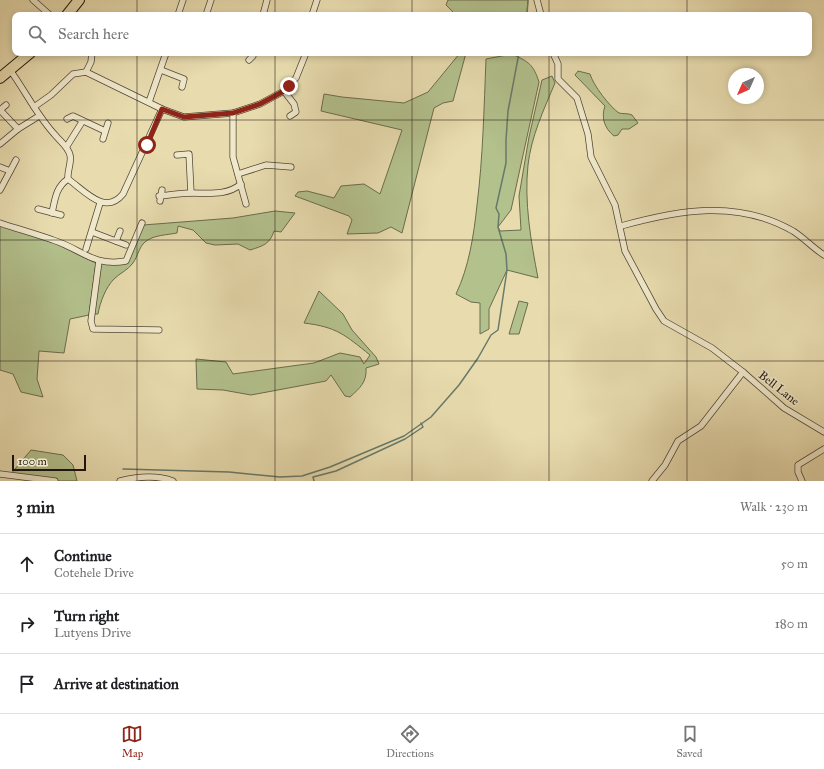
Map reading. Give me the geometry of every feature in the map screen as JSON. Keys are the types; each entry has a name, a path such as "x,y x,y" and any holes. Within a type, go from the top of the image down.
{"highway":[{"path":"69,12 79,0"},
{"path":"0,78 26,56"}],"street":[{"path":"33,0 47,12"},
{"path":"179,12 183,0"},
{"path":"207,12 211,0"},
{"path":"265,12 267,0"},
{"path":"313,12 317,0"},
{"path":"537,0 540,12"},
{"path":"86,72 91,62 92,56"},
{"path":"148,102 165,56"},
{"path":"34,107 51,95 73,74 86,72 162,109 184,117 233,113 260,104 284,91 296,78 305,56"},
{"name":"Bell Lane","path":"554,56 558,64 558,80 577,98 588,134 591,157 615,205 630,262 664,321 712,348 743,372 765,394 784,408 824,432"},
{"path":"10,70 39,116 67,146 71,156 67,174 68,179 100,203 111,204 118,201 124,194 162,109"},
{"path":"161,70 185,77 182,87"},
{"path":"284,91 299,113 290,116"},
{"path":"6,105 0,110 18,129"},
{"path":"233,113 233,157 246,204"},
{"path":"0,144 18,129 39,116"},
{"path":"67,119 73,116 82,122 105,131"},
{"path":"67,146 82,122"},
{"path":"103,139 108,123"},
{"path":"176,155 189,154 191,193"},
{"path":"0,190 16,160"},
{"path":"238,174 266,165 291,167"},
{"path":"0,167 10,171"},
{"path":"52,213 57,191 62,182 68,179"},
{"path":"160,196 191,193 208,194 228,191 241,184"},
{"path":"86,249 100,203"},
{"path":"38,209 61,215"},
{"path":"621,226 664,215 709,209 742,214 778,224 794,232 824,255"},
{"path":"0,223 54,240 99,261 112,263 126,261 142,223"},
{"path":"116,241 120,231"},
{"path":"92,232 126,245"},
{"path":"99,261 91,321 93,329 159,330"},
{"path":"652,481 665,465 678,441 701,426 743,372"},
{"path":"802,481 798,472 798,465 824,449"},
{"path":"0,474 55,481"},
{"path":"120,481 133,478 172,481"}],"green space":[{"path":"448,0 528,0 527,12 453,12 446,5"},
{"path":"458,56 465,56 453,101 443,103 434,108 402,233 391,227 378,233 347,234 352,220 349,216 295,196 298,192 307,191 334,198 341,186 364,184 380,194 402,130 321,111 324,94 404,103 428,92"},
{"path":"502,56 516,56 530,64 535,71 539,82 511,210 498,227 500,231 521,230 519,196 529,137 542,80 552,76 555,83 535,134 528,165 528,208 538,278 507,270 489,309 489,329 480,334 480,303 471,302 456,294 468,262 476,216 482,151 486,59"},
{"path":"578,71 590,74 598,90 611,106 619,113 632,115 638,123 629,129 622,129 618,135 614,136 604,122 603,114 605,106 575,75"},
{"path":"275,211 295,213 281,232 274,231 268,242 250,250 238,244 215,245 206,243 193,230 178,226 177,233 148,240 141,246 135,260 131,265 116,277 108,286 98,314 94,314 100,263 126,263 143,225 233,218"},
{"path":"0,225 54,243 96,263 89,315 70,319 64,353 39,351 37,379 43,397 21,392 13,374 0,370"},
{"path":"319,291 343,314 352,330 376,357 379,364 366,368 364,381 360,388 350,397 345,396 331,375 326,381 251,395 223,390 197,389 196,359 226,362 233,374 314,363 340,353 360,357 364,364 370,355 347,337 325,327 304,323"},
{"path":"519,301 528,303 519,334 509,334"},
{"path":"31,450 63,455 73,465 77,481 57,481 10,475"}],"waterway":[{"path":"527,12 528,0"},
{"path":"123,469 229,472 280,477 302,476 330,467 404,436 431,417 459,385 478,358 491,335 498,330 507,270 506,254 498,227 499,214 496,208 506,163 508,111 518,56"},
{"path":"314,481 313,477 336,471 405,439 423,427 421,423"}],"route":[{"path":"147,145 162,109 184,117 233,113 260,104 284,91 289,86"}]}
